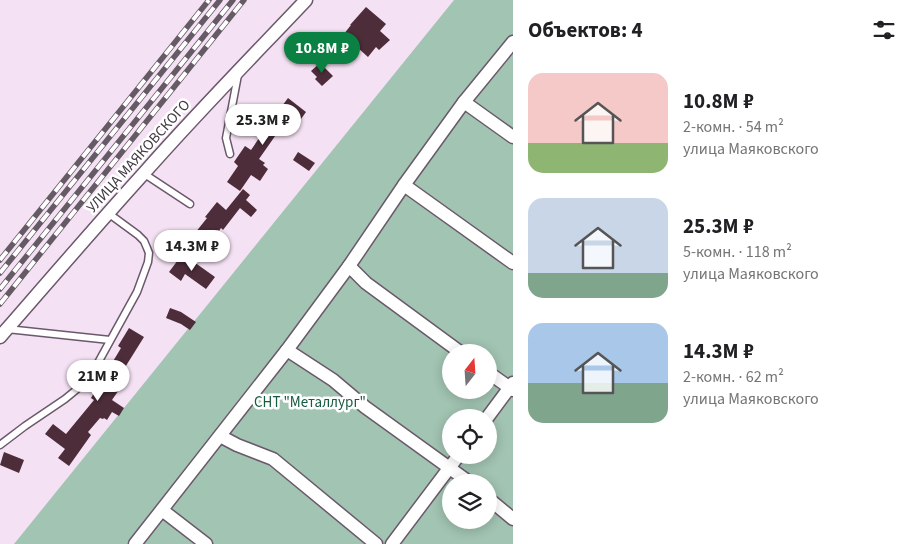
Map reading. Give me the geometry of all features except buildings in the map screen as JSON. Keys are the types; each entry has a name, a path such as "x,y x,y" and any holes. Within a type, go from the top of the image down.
{"street":[{"name":"УЛИЦА МАЯКОВСКОГО","path":"4,333 214,95 306,0"},
{"path":"135,544 287,350 349,266 464,102 513,42"},
{"path":"464,102 513,137"},
{"path":"404,185 513,264"},
{"path":"349,266 366,282 449,344"},
{"path":"287,350 333,380 365,407 456,474"},
{"path":"494,409 512,387 498,378"},
{"path":"220,436 273,459 376,544"},
{"path":"392,544 452,464"},
{"path":"497,506 513,519"},
{"path":"162,510 206,544"}],"lane":[{"path":"230,154 226,138 238,72"},
{"path":"144,173 190,204"},
{"path":"0,445 75,391 88,377 99,361 137,292 148,262 147,248 144,241 138,235 108,213"},
{"path":"4,333 110,340"}],"green space":[{"name":"СНТ \"Металлург\"","path":"454,0 513,0 513,544 14,544"}],"railway":[{"path":"0,260 209,0"},
{"path":"0,273 220,0"},
{"path":"0,289 233,0"},
{"path":"0,304 244,0"}]}
